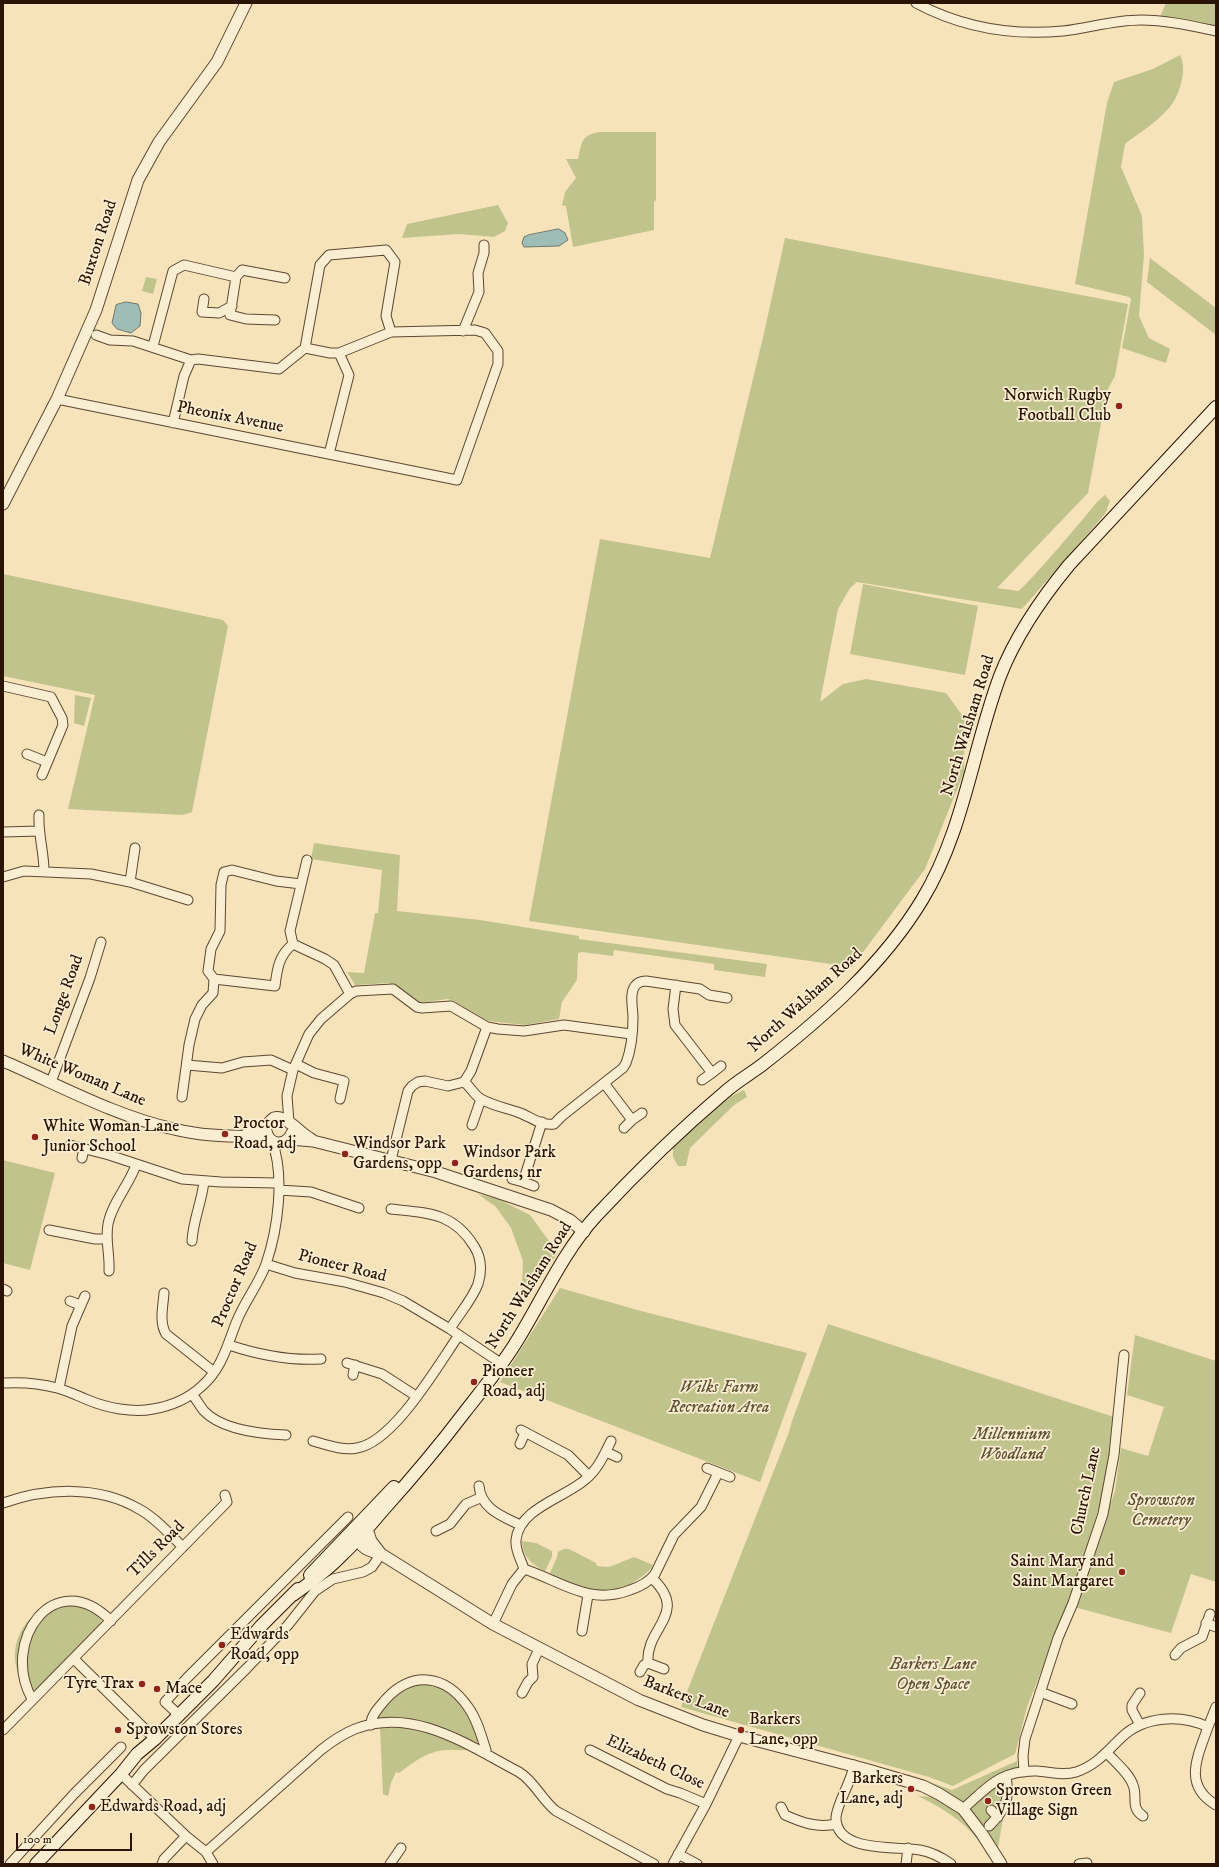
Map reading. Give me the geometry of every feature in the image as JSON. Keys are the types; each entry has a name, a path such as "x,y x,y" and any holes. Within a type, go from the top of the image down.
{"main road":[{"name":"North Walsham Road","path":"36,1864 121,1774 137,1754 155,1739 213,1681 261,1626 293,1595 324,1572 360,1532 378,1503 444,1440 502,1364 516,1342 549,1282 593,1220 660,1149 728,1090 794,1039 840,998 882,956 904,928 923,899 936,874 954,831 989,708 1010,653 1024,627 1048,590 1069,565 1216,407"}],"street":[{"name":"Buxton Road","path":"3,504 57,399 96,310 138,180 159,142 217,62 246,3"},
{"path":"916,3 959,22 1001,30 1025,32 1063,31 1120,21 1142,20 1190,25 1216,31"},
{"path":"96,335 110,340 133,341 153,346 192,360 198,359 279,369 305,348 320,265 329,255 386,250 395,262 386,316 391,332"},
{"path":"305,348 330,353 339,353 391,332 463,331 479,292 478,273 487,251"},
{"path":"153,346 174,271 184,265 236,277"},
{"path":"275,320 246,319 230,315 236,277 242,270 285,278"},
{"path":"204,299 201,316 219,313 232,306"},
{"name":"Pheonix Avenue","path":"57,399 457,480 498,364 498,351 485,334 475,330 463,331"},
{"path":"329,454 349,375 339,353"},
{"path":"172,423 184,376 192,360"},
{"path":"3,686 48,696 54,700 62,718 63,725 42,775"},
{"path":"27,754 47,762"},
{"path":"40,815 39,831 44,856 44,871"},
{"path":"3,832 39,831"},
{"path":"130,882 135,848"},
{"path":"293,944 290,931 307,860"},
{"path":"293,944 283,954 278,965 275,986 214,979 208,972 211,949 220,932 221,885 224,872 232,870 276,881 301,884"},
{"path":"3,877 24,871 91,874 130,882 185,899 180,908"},
{"name":"Longe Road","path":"51,1082 90,978 101,942"},
{"path":"293,944 325,959 334,965 350,994"},
{"path":"182,1097 195,1020 202,1005 213,993 214,979"},
{"path":"464,1082 481,1099 521,1113 532,1119 554,1124 626,1063 631,1034 633,995 636,984 646,981 676,985 700,989 715,1000 727,998"},
{"path":"676,985 673,1009 675,1025 712,1072"},
{"path":"270,1139 266,1131 286,1096 295,1067 313,1027 350,994 356,991 393,989 417,1007 451,1006 487,1027 524,1031 564,1025 631,1034"},
{"path":"390,1160 410,1084 425,1081 448,1086 464,1082 471,1072 487,1027"},
{"path":"187,1064 222,1068 243,1062 271,1060 314,1073 345,1076 340,1099"},
{"name":"White Woman Lane","path":"3,1061 131,1116 173,1129 214,1136 242,1136 270,1139 279,1144 287,1141 313,1141 390,1160 436,1172 538,1205 570,1220 584,1232"},
{"path":"702,1080 721,1066"},
{"path":"604,1083 632,1120"},
{"path":"286,1096 293,1133 287,1141"},
{"path":"472,1124 481,1099"},
{"path":"624,1128 642,1113"},
{"name":"White Woman Lane","path":"242,1136 258,1130 271,1121 285,1118 313,1141"},
{"path":"523,1182 542,1122"},
{"name":"Proctor Road","path":"3,1383 31,1383 59,1388 96,1403 124,1409 141,1410 171,1405 192,1394 203,1386 224,1359 242,1311 266,1264 277,1216 279,1186 277,1154 270,1139"},
{"name":"Proctor Road","path":"279,1172 282,1150 287,1141"},
{"path":"70,1145 109,1155 182,1179 279,1186 311,1192 359,1208"},
{"path":"82,1158 84,1148"},
{"path":"109,1271 110,1260 107,1239 108,1223 136,1165"},
{"path":"512,1179 534,1186"},
{"path":"192,1241 193,1225 203,1196 204,1181"},
{"path":"349,1205 351,1196"},
{"path":"397,1206 426,1213 455,1224 468,1236 479,1253 481,1264 474,1294 450,1329"},
{"path":"49,1230 62,1228 95,1239 107,1239"},
{"path":"110,1260 120,1261"},
{"name":"Pioneer Road","path":"266,1264 295,1273 345,1282 384,1293 403,1301 450,1329 502,1364"},
{"path":"164,1294 168,1305 160,1331 166,1334 214,1372"},
{"path":"59,1388 72,1326 85,1296"},
{"path":"70,1301 80,1305"},
{"path":"313,1441 322,1449 358,1448 370,1444 381,1437 394,1424 416,1396 459,1335"},
{"name":"Proctor Road","path":"229,1345 269,1356 310,1364 321,1359"},
{"name":"Church Lane","path":"1024,1772 1023,1756 1025,1738 1058,1638 1073,1603 1103,1514 1114,1455 1124,1355"},
{"path":"353,1375 351,1364 382,1374 416,1396"},
{"path":"192,1394 205,1412 224,1423 248,1432 286,1435"},
{"path":"520,1444 523,1431 568,1455 589,1476"},
{"path":"275,1434 275,1444"},
{"path":"611,1441 595,1470 589,1476 579,1485 530,1514 520,1525 516,1539 516,1547 524,1569 588,1595 612,1596 636,1588 652,1578 660,1565 674,1535 701,1507 718,1473"},
{"path":"606,1452 617,1457"},
{"path":"707,1468 730,1477"},
{"path":"479,1486 480,1498 493,1511 520,1525"},
{"path":"3,1503 40,1493 64,1491 82,1492 103,1496 139,1509 155,1520 183,1547"},
{"path":"436,1531 450,1524 466,1504 480,1498"},
{"name":"Tills Road","path":"3,1730 228,1501"},
{"path":"179,1715 165,1702 348,1517"},
{"name":"Barkers Lane","path":"360,1532 371,1541 381,1554 493,1624 639,1700 703,1725 739,1736 854,1766 923,1786 963,1809"},
{"path":"132,1785 144,1770 247,1668 288,1625 315,1591 333,1579 363,1572 372,1567 381,1554"},
{"path":"493,1624 512,1584 524,1569"},
{"path":"648,1663 648,1652 666,1614 668,1604 659,1585 652,1578"},
{"path":"582,1630 588,1595"},
{"path":"24,1621 37,1609 47,1604 70,1600 93,1606 111,1621"},
{"path":"248,1618 261,1626"},
{"path":"1175,1655 1181,1648 1202,1637 1208,1619 1216,1627"},
{"path":"522,1694 528,1682 533,1677 532,1664 539,1649"},
{"path":"74,1659 155,1739"},
{"path":"648,1663 664,1669"},
{"path":"640,1672 644,1665 648,1663"},
{"path":"14,1670 24,1691 32,1699"},
{"path":"371,1725 370,1720 383,1703 402,1685 417,1680 435,1681 447,1686 458,1695 469,1708 478,1725 486,1750 484,1753"},
{"path":"1040,1692 1072,1704"},
{"path":"1140,1693 1132,1705 1132,1710 1140,1725"},
{"path":"1216,1707 1208,1727 1194,1773 1196,1784 1202,1794 1216,1805"},
{"path":"1000,1864 982,1834 963,1809 987,1786 1006,1776 1024,1772 1063,1774 1075,1772 1096,1763 1108,1753 1122,1737 1140,1725 1164,1719 1192,1722 1208,1727"},
{"path":"206,1852 321,1750 354,1730 371,1725 388,1723 423,1726 438,1730 484,1753 528,1778 548,1805 556,1811 654,1864"},
{"path":"673,1864 706,1804 739,1736"},
{"path":"10,1864 74,1794 121,1747"},
{"name":"Elizabeth Close","path":"590,1750 667,1789 706,1804"},
{"path":"1108,1753 1130,1779 1135,1790 1135,1807 1138,1813 1143,1816"},
{"path":"854,1766 837,1812 837,1824 840,1831 846,1837 858,1843 870,1846 908,1848 932,1853 950,1864"},
{"path":"121,1774 186,1836 206,1852 213,1864"},
{"path":"989,1826 1004,1809 1008,1790 1006,1776"},
{"path":"782,1807 785,1815 806,1824 815,1826 837,1824"},
{"path":"991,1810 998,1817"},
{"path":"162,1864 164,1859 186,1836"},
{"path":"390,1864 401,1848"},
{"path":"906,1864 908,1848"},
{"path":"678,1854 697,1864"}],"green space":[{"path":"1166,3 1216,4 1216,28 1192,21 1160,17"},
{"path":"1180,55 1183,75 1179,90 1173,103 1159,118 1125,144 1121,167 1142,216 1144,255 1139,316 1149,338 1170,349 1166,363 1122,348 1131,299 1129,297 1075,284 1107,103 1114,82 1153,69"},
{"path":"600,132 656,132 656,200 654,202 654,230 573,247 566,206 562,205 565,192 576,178 566,159 578,159 583,140 589,135"},
{"path":"498,205 508,223 505,231 494,237 459,234 402,238 407,224"},
{"path":"785,238 1128,304 1115,376 1107,391 1088,493 997,588 1018,591 1022,588 1051,557 1097,502 1105,495 1110,501 1105,514 1022,609 857,582 850,588 838,609 820,702 843,684 866,679 946,693 965,719 964,772 925,869 852,967 529,921 600,539 710,558 764,333"},
{"path":"1150,258 1216,308 1216,335 1147,282"},
{"path":"146,277 157,279 153,294 142,291"},
{"path":"3,574 223,620 228,626 192,812 183,815 68,809 95,695 3,676"},
{"path":"863,584 978,606 965,675 850,654"},
{"path":"75,695 91,698 84,726 74,723"},
{"path":"314,843 400,855 397,911 480,920 579,936 579,939 767,964 765,977 714,970 714,964 614,950 613,956 582,952 578,953 577,980 562,1002 559,1019 525,1025 488,1021 452,1000 447,999 421,1003 389,983 355,985 347,972 364,973 375,913 378,913 382,870 311,859"},
{"path":"744,1090 747,1097 734,1105 690,1148 686,1166 678,1166 673,1157 673,1148 715,1108 724,1101"},
{"path":"3,1160 55,1173 30,1270 3,1263"},
{"path":"478,1194 498,1199 530,1215 558,1253 527,1296 515,1308 522,1286 523,1261 511,1228 496,1207"},
{"name":"Wilks Farm Recreation Area","path":"560,1288 641,1311 807,1353 760,1482 500,1382"},
{"path":"828,1324 1114,1417 1106,1480 1101,1501 1074,1589 1027,1707 1015,1754 953,1786 929,1777 681,1707 789,1432"},
{"name":"Sprowston Cemetery","path":"1135,1335 1216,1361 1216,1582 1191,1574 1171,1633 1074,1607 1115,1491 1121,1448 1148,1456 1164,1407 1127,1395"},
{"path":"522,1541 536,1543 552,1551 552,1557 545,1571 529,1560 524,1552"},
{"path":"564,1549 569,1549 596,1563 597,1566 609,1567 634,1557 653,1565 643,1576 635,1581 623,1587 602,1591 582,1587 550,1573 558,1552"},
{"path":"81,1605 96,1612 100,1618 101,1626 40,1688 31,1690 22,1680 15,1658 18,1637 23,1628 29,1619 47,1608"},
{"path":"419,1681 446,1688 468,1709 479,1739 476,1744 434,1725 416,1721 381,1719 378,1717 380,1710 388,1699"},
{"path":"380,1728 403,1728 432,1731 468,1749 433,1752 421,1758 399,1773 396,1772 391,1783 388,1796 383,1794"},
{"path":"1017,1761 1018,1770 1003,1774 1005,1794 1001,1808 998,1812 989,1805 985,1808 993,1817 991,1829 1003,1818 998,1848 987,1855 974,1836 958,1820 939,1807 918,1796 933,1797 907,1774 952,1790"}],"water":[{"path":"559,229 565,233 568,240 559,246 524,247 522,243 524,237 528,235"},
{"path":"126,302 138,304 141,313 140,326 131,333 117,329 112,323 116,305"}],"place":[{"name":"Norwich Rugby Football Club","path":"1119,406"},
{"name":"Proctor Road, adj","path":"225,1134"},
{"name":"White Woman Lane Junior School","path":"35,1137"},
{"name":"Windsor Park Gardens, opp","path":"345,1154"},
{"name":"Windsor Park Gardens, nr","path":"455,1163"},
{"name":"Pioneer Road, adj","path":"474,1382"},
{"name":"Saint Mary and Saint Margaret","path":"1122,1572"},
{"name":"Edwards Road, opp","path":"222,1645"},
{"name":"Tyre Trax","path":"142,1684"},
{"name":"Mace","path":"157,1689"},
{"name":"Sprowston Stores","path":"118,1730"},
{"name":"Barkers Lane, opp","path":"741,1730"},
{"name":"Barkers Lane, adj","path":"911,1789"},
{"name":"Sprowston Green Village Sign","path":"988,1801"},
{"name":"Edwards Road, adj","path":"92,1807"}],"park label":[{"name":"Millennium Woodland","path":"1012,1445"},
{"name":"Barkers Lane Open Space","path":"933,1675"}]}
